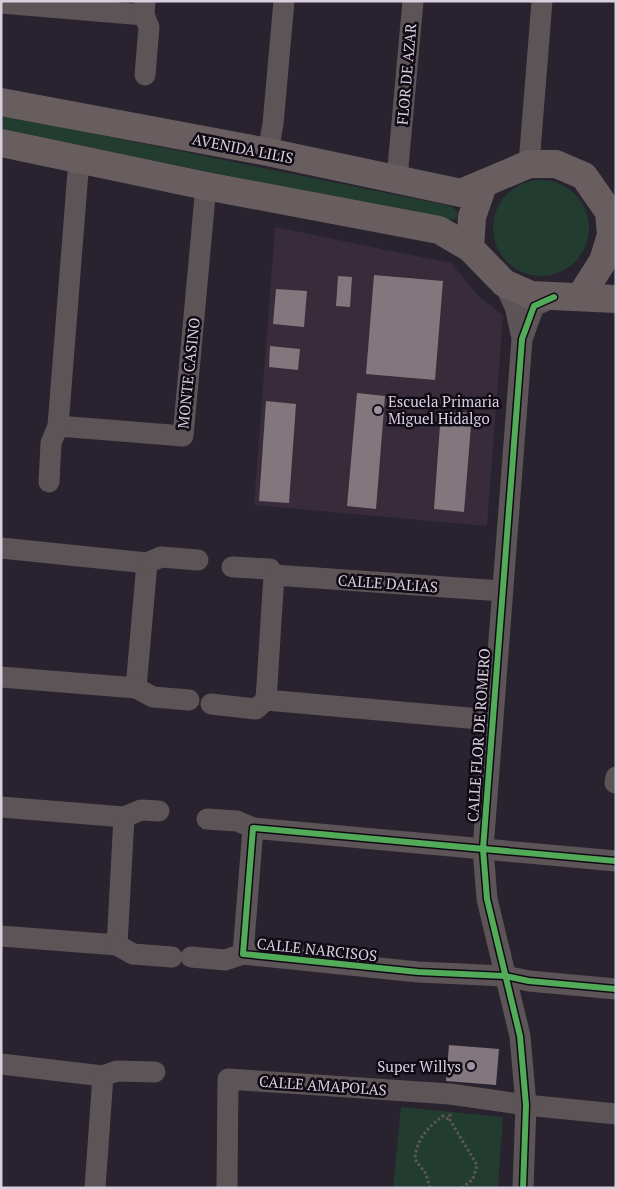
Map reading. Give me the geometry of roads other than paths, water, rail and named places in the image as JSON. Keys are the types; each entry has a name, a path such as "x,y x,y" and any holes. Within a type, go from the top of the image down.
{"main road":[{"name":"AVENIDA LILIS","path":"1,102 268,152 461,193 483,185"},
{"path":"1,143 206,186 439,230 470,248 504,283 531,294 616,300"},
{"path":"470,248 472,217 483,185 529,164 556,164 584,176 612,213 611,235 603,261 567,297"}],"street":[{"path":"268,152 273,124 284,1"},
{"name":"FLOR DE AZAR","path":"397,178 413,1"},
{"path":"529,164 542,1"},
{"path":"1,3 145,8 149,27 145,75"},
{"path":"49,482 51,443 58,426 75,196 80,159"},
{"name":"MONTE CASINO","path":"58,426 183,436 201,218 206,186"},
{"name":"CALLE FLOR DE ROMERO","path":"504,283 516,306 522,338 482,849 487,899 520,1036 526,1105 523,1188"},
{"name":"CALLE FLOR DE ROMERO","path":"522,338 534,306 567,297"},
{"path":"1,548 147,563 161,557 198,560"},
{"path":"136,688 147,563"},
{"name":"CALLE DALIAS","path":"232,567 270,570 274,575 502,591"},
{"path":"211,704 256,709 266,700 274,575"},
{"path":"1,677 136,688 153,697 189,700"},
{"path":"266,700 491,720"},
{"path":"615,783 616,777"},
{"path":"1,807 124,817 141,810 159,811"},
{"path":"117,945 124,817"},
{"path":"207,819 237,821 253,828 616,861"},
{"name":"CALLE NARCISOS","path":"242,954 253,828"},
{"name":"CALLE NARCISOS","path":"1,936 117,945 133,954 225,960 242,954 418,972 505,976 529,981 616,989"},
{"path":"1,1064 103,1076 117,1071 155,1072"},
{"path":"95,1188 103,1076"},
{"name":"CALLE AMAPOLAS","path":"227,1188 228,1079 450,1094 526,1105 616,1114"}],"place":[{"name":"Escuela Primaria Miguel Hidalgo","path":"378,410"},
{"name":"Super Willys","path":"471,1066"}]}
